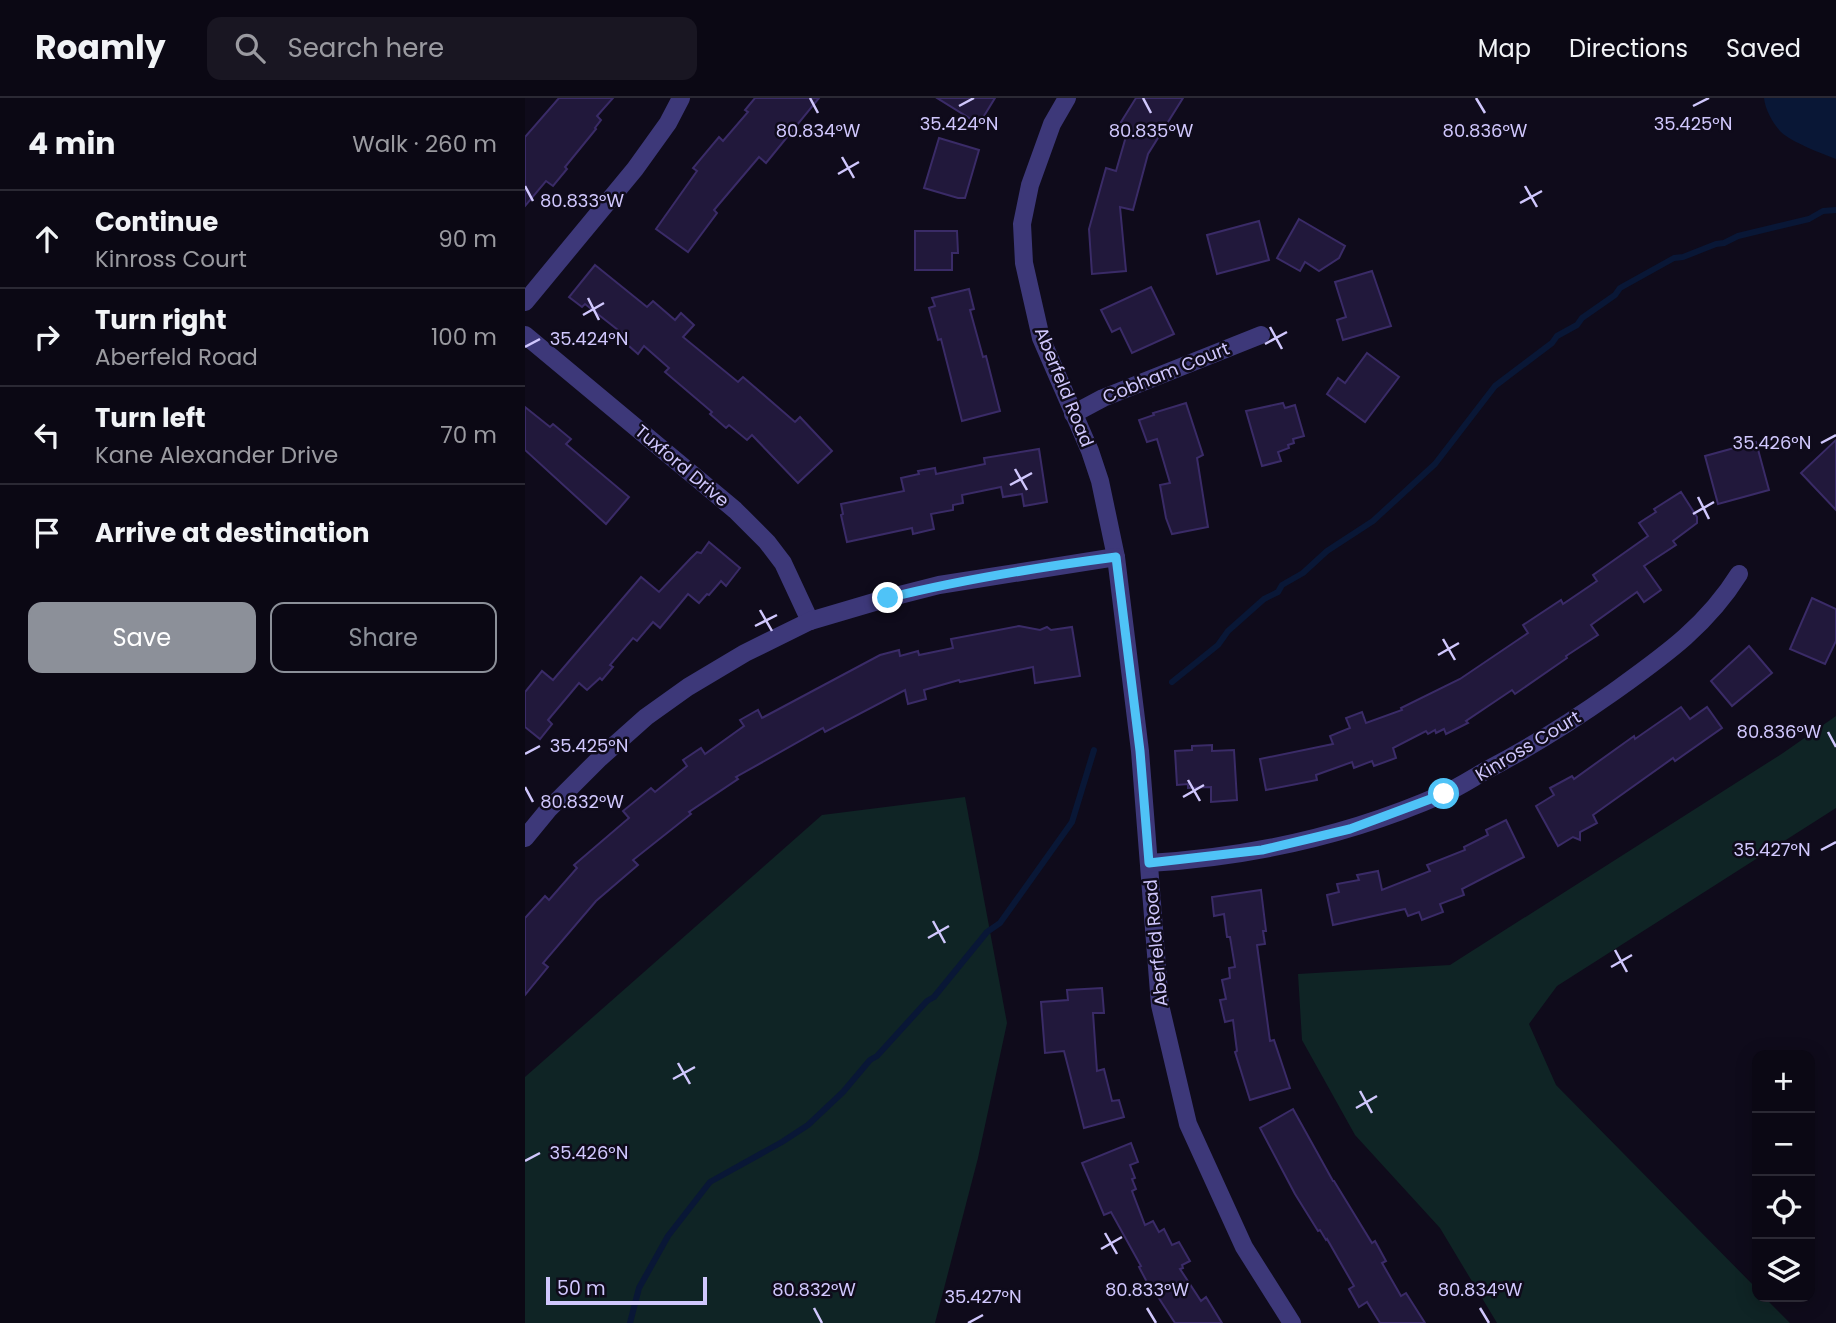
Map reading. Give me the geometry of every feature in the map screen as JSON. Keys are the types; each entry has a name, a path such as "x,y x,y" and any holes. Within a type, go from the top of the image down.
{"street":[{"path":"525,302 635,169 668,122 681,98"},
{"name":"Aberfeld Road","path":"1067,98 1052,124 1030,185 1022,224 1024,263 1041,338 1090,451 1100,481 1116,557 1140,751 1160,1005 1188,1124 1244,1247 1292,1323"},
{"name":"Tuxford Drive","path":"525,335 735,510 759,534 783,563 810,621"},
{"name":"Cobham Court","path":"1073,414 1103,398 1261,335"},
{"path":"525,838 548,810 600,758 646,717 688,687 745,653 810,621 939,585 1116,557"},
{"name":"Kinross Court","path":"1149,863 1262,850 1350,829 1444,794 1517,755 1570,722 1651,665 1688,636 1716,606 1739,574"}],"green space":[{"path":"1836,716 1836,808 1557,986 1529,1024 1556,1085 1752,1284 1752,1302 1769,1302 1790,1323 1497,1323 1440,1228 1355,1135 1302,1040 1298,974 1450,965 1783,753"},
{"path":"965,797 1007,1023 978,1158 935,1323 525,1323 525,1077 822,815"}],"water":[{"path":"1764,98 1836,98 1836,159 1799,144 1781,132 1770,116"}],"building":[{"path":"559,98 613,98 597,116 601,120 596,129 565,167 567,169 553,186 546,181 525,206 525,137"},
{"path":"755,98 819,98 766,163 759,157 714,210 717,213 688,252 656,229 697,171 693,168 719,137 723,141 748,112 745,110"},
{"path":"937,98 995,98 979,124"},
{"path":"1136,98 1183,98 1148,154 1133,210 1120,207 1126,271 1092,274 1089,229 1106,168 1116,171 1129,126 1121,122"},
{"path":"939,138 979,150 965,198 924,188"},
{"path":"1299,219 1345,246 1339,258 1319,271 1305,262 1300,271 1277,258"},
{"path":"1259,221 1269,260 1217,274 1207,235"},
{"path":"915,231 957,231 958,253 952,253 952,270 915,270"},
{"path":"595,265 647,307 653,301 675,320 681,313 694,325 683,337 738,382 743,377 795,422 800,417 832,451 798,483 752,435 747,440 729,425 726,428 710,414 712,412 665,372 669,368 644,346 638,354 620,338 623,334 585,304 582,307 569,297"},
{"path":"1372,271 1391,326 1343,340 1337,320 1346,317 1335,282"},
{"path":"1151,287 1174,334 1132,353 1120,328 1112,332 1101,310"},
{"path":"969,289 974,309 970,310 983,357 986,356 1000,411 962,421 941,339 938,340 929,308 935,306 932,298"},
{"path":"1367,353 1399,377 1365,422 1327,394 1338,378 1345,383"},
{"path":"1186,403 1203,455 1197,458 1208,527 1172,534 1160,485 1170,483 1157,439 1147,442 1139,420"},
{"path":"1283,403 1285,408 1295,405 1304,436 1293,439 1294,443 1288,445 1289,448 1278,452 1281,461 1262,466 1246,411"},
{"path":"525,407 550,427 553,424 571,439 566,444 629,497 606,524 525,450"},
{"path":"1836,440 1836,510 1801,473"},
{"path":"1756,442 1769,490 1718,504 1705,456"},
{"path":"1039,449 1047,502 1024,506 1022,494 1003,497 1001,487 962,495 963,503 953,505 953,510 931,514 934,529 913,534 912,528 847,542 841,504 904,491 901,478 919,474 918,471 935,468 936,474 985,464 984,458"},
{"path":"1681,492 1697,517 1697,523 1673,541 1676,545 1644,566 1661,590 1644,602 1637,592 1591,625 1598,635 1566,656 1567,658 1515,694 1512,690 1466,721 1468,723 1446,734 1444,729 1428,734 1426,731 1393,748 1396,758 1374,766 1372,761 1354,768 1352,762 1316,775 1317,780 1266,790 1260,759 1333,744 1330,736 1350,728 1346,718 1362,712 1366,723 1402,710 1401,708 1460,679 1528,633 1523,625 1561,600 1563,604 1597,581 1593,575 1648,536 1639,523 1656,512 1654,509"},
{"path":"709,542 740,568 726,586 721,581 699,603 688,594 660,628 653,622 637,641 633,638 610,665 613,667 602,680 600,678 587,690 579,683 548,720 552,724 540,739 525,727 525,692 542,671 553,680 641,577 659,592 697,552 701,553"},
{"path":"1812,598 1836,609 1836,641 1825,664 1790,649"},
{"path":"1019,626 1040,630 1047,627 1051,630 1072,627 1080,676 1035,683 1033,667 960,682 959,680 924,690 926,699 908,704 905,690 825,732 823,728 736,777 738,779 689,812 691,814 633,860 638,865 596,901 543,963 548,967 525,995 525,918 545,896 549,900 577,868 574,865 629,818 623,811 651,788 655,792 687,766 683,760 701,748 705,754 744,726 740,720 758,710 762,718 880,655 899,650 900,656 918,651 919,655 953,648 951,639"},
{"path":"1749,646 1772,673 1732,706 1711,681"},
{"path":"1681,707 1690,719 1707,707 1722,728 1675,761 1673,758 1593,815 1597,823 1580,832 1580,840 1573,837 1558,846 1536,806 1554,795 1550,788 1572,776 1574,779 1634,736 1635,739"},
{"path":"1212,745 1212,751 1234,750 1237,800 1211,802 1211,787 1188,788 1188,784 1177,785 1175,751 1192,750 1192,746"},
{"path":"1506,820 1524,857 1462,889 1464,895 1440,904 1443,912 1422,920 1419,912 1408,916 1405,909 1333,925 1327,895 1339,892 1337,884 1359,880 1357,875 1378,871 1382,890 1430,871 1427,865 1465,850 1464,847 1488,835 1486,830"},
{"path":"1261,890 1266,931 1263,931 1265,944 1257,945 1270,1041 1274,1040 1290,1088 1250,1100 1235,1052 1233,1020 1225,1022 1220,1000 1226,999 1222,980 1230,978 1229,968 1235,967 1224,914 1214,916 1212,897"},
{"path":"1102,988 1104,1013 1093,1013 1097,1071 1104,1069 1112,1101 1119,1100 1124,1117 1084,1128 1064,1051 1045,1053 1041,1002 1068,1000 1067,990"},
{"path":"1293,1109 1333,1181 1372,1243 1375,1241 1386,1261 1382,1263 1401,1296 1406,1293 1425,1323 1380,1323 1367,1302 1359,1307 1349,1289 1354,1286 1327,1239 1318,1231 1295,1194 1260,1128"},
{"path":"1131,1143 1138,1162 1130,1165 1136,1189 1132,1191 1145,1225 1153,1221 1159,1232 1164,1229 1172,1245 1179,1242 1190,1261 1180,1269 1201,1301 1206,1297 1222,1323 1175,1323 1149,1286 1111,1212 1104,1215 1082,1163"}],"waterway":[{"path":"1172,682 1218,645 1228,631 1264,599 1278,592 1282,585 1303,573 1327,551 1373,521 1435,464 1495,386 1552,343 1557,336 1577,325 1620,288 1674,258 1738,236 1809,219 1823,211 1836,210"},
{"path":"630,1323 639,1288 668,1236 710,1182 808,1125 843,1092 927,1001 934,997 987,932 1000,923 1072,822 1094,750"}],"route":[{"path":"888,598 981,577 1116,557 1140,751 1149,863 1262,850 1350,829 1444,794"}]}
